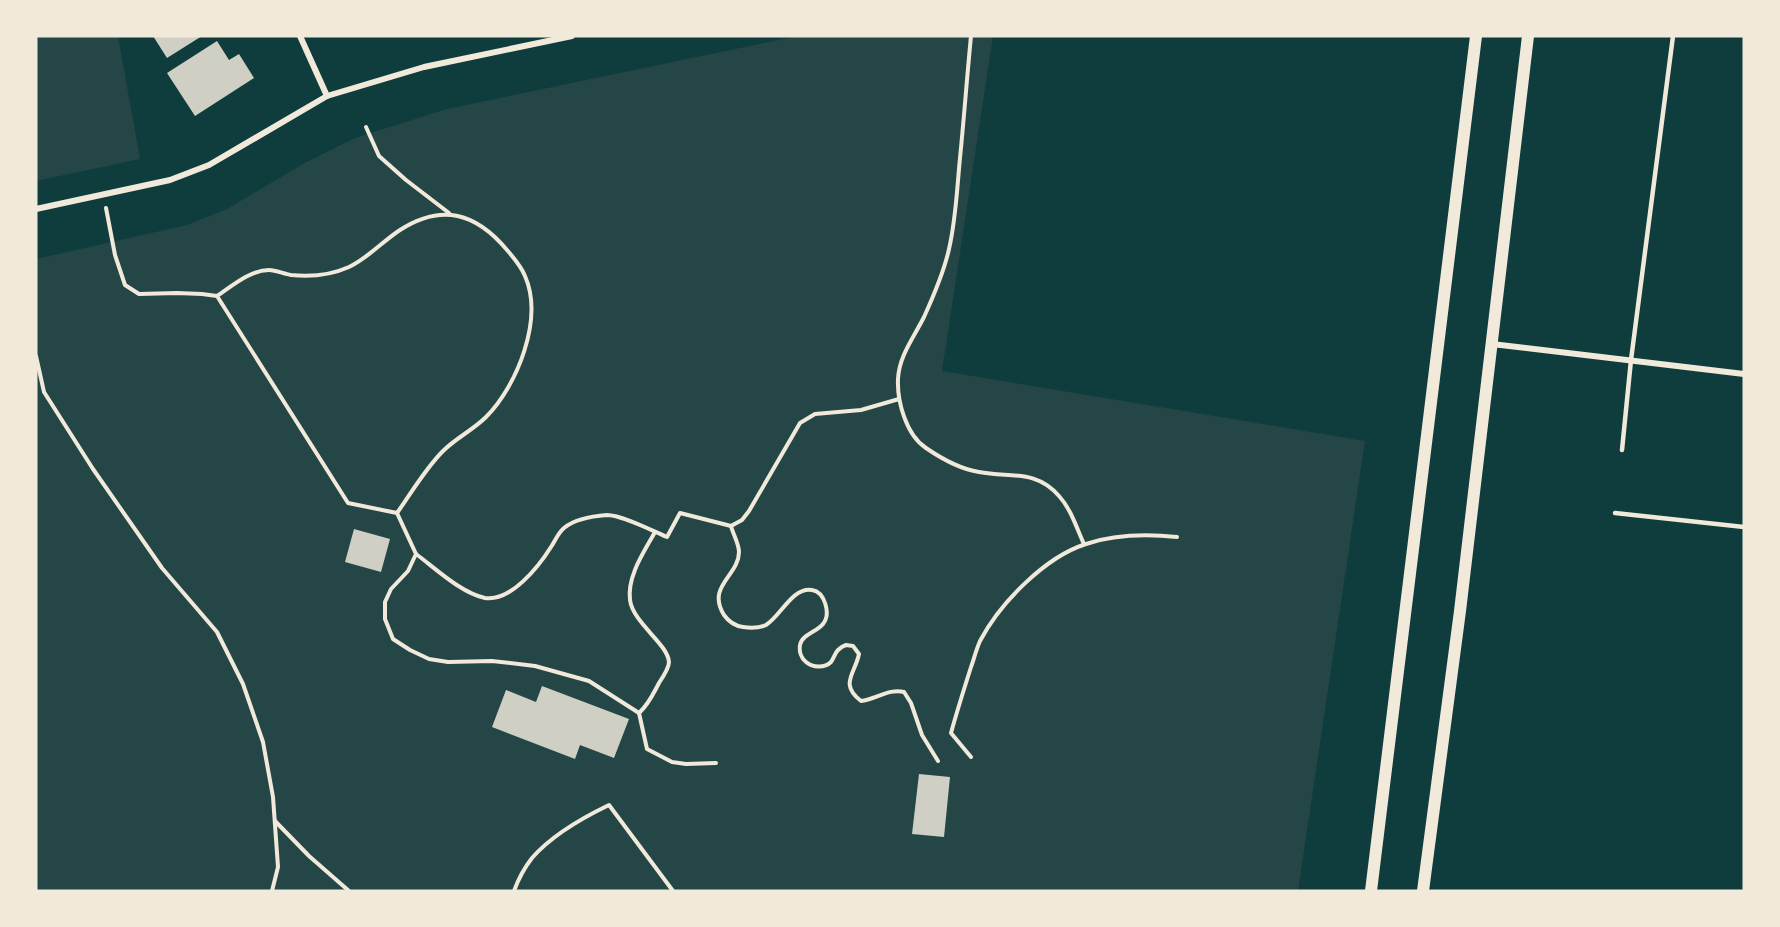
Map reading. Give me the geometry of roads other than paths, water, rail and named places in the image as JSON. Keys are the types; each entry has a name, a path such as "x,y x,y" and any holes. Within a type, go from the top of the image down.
{"main road":[{"path":"1371,891 1476,36"},
{"path":"1423,891 1460,611 1528,36"}],"street":[{"path":"300,36 327,96"},
{"path":"36,209 170,180 209,165 327,96 424,67 572,36"},
{"path":"1491,344 1744,374"}],"lane":[{"path":"1622,450 1631,360 1673,36"},
{"path":"1615,513 1744,527"}]}
